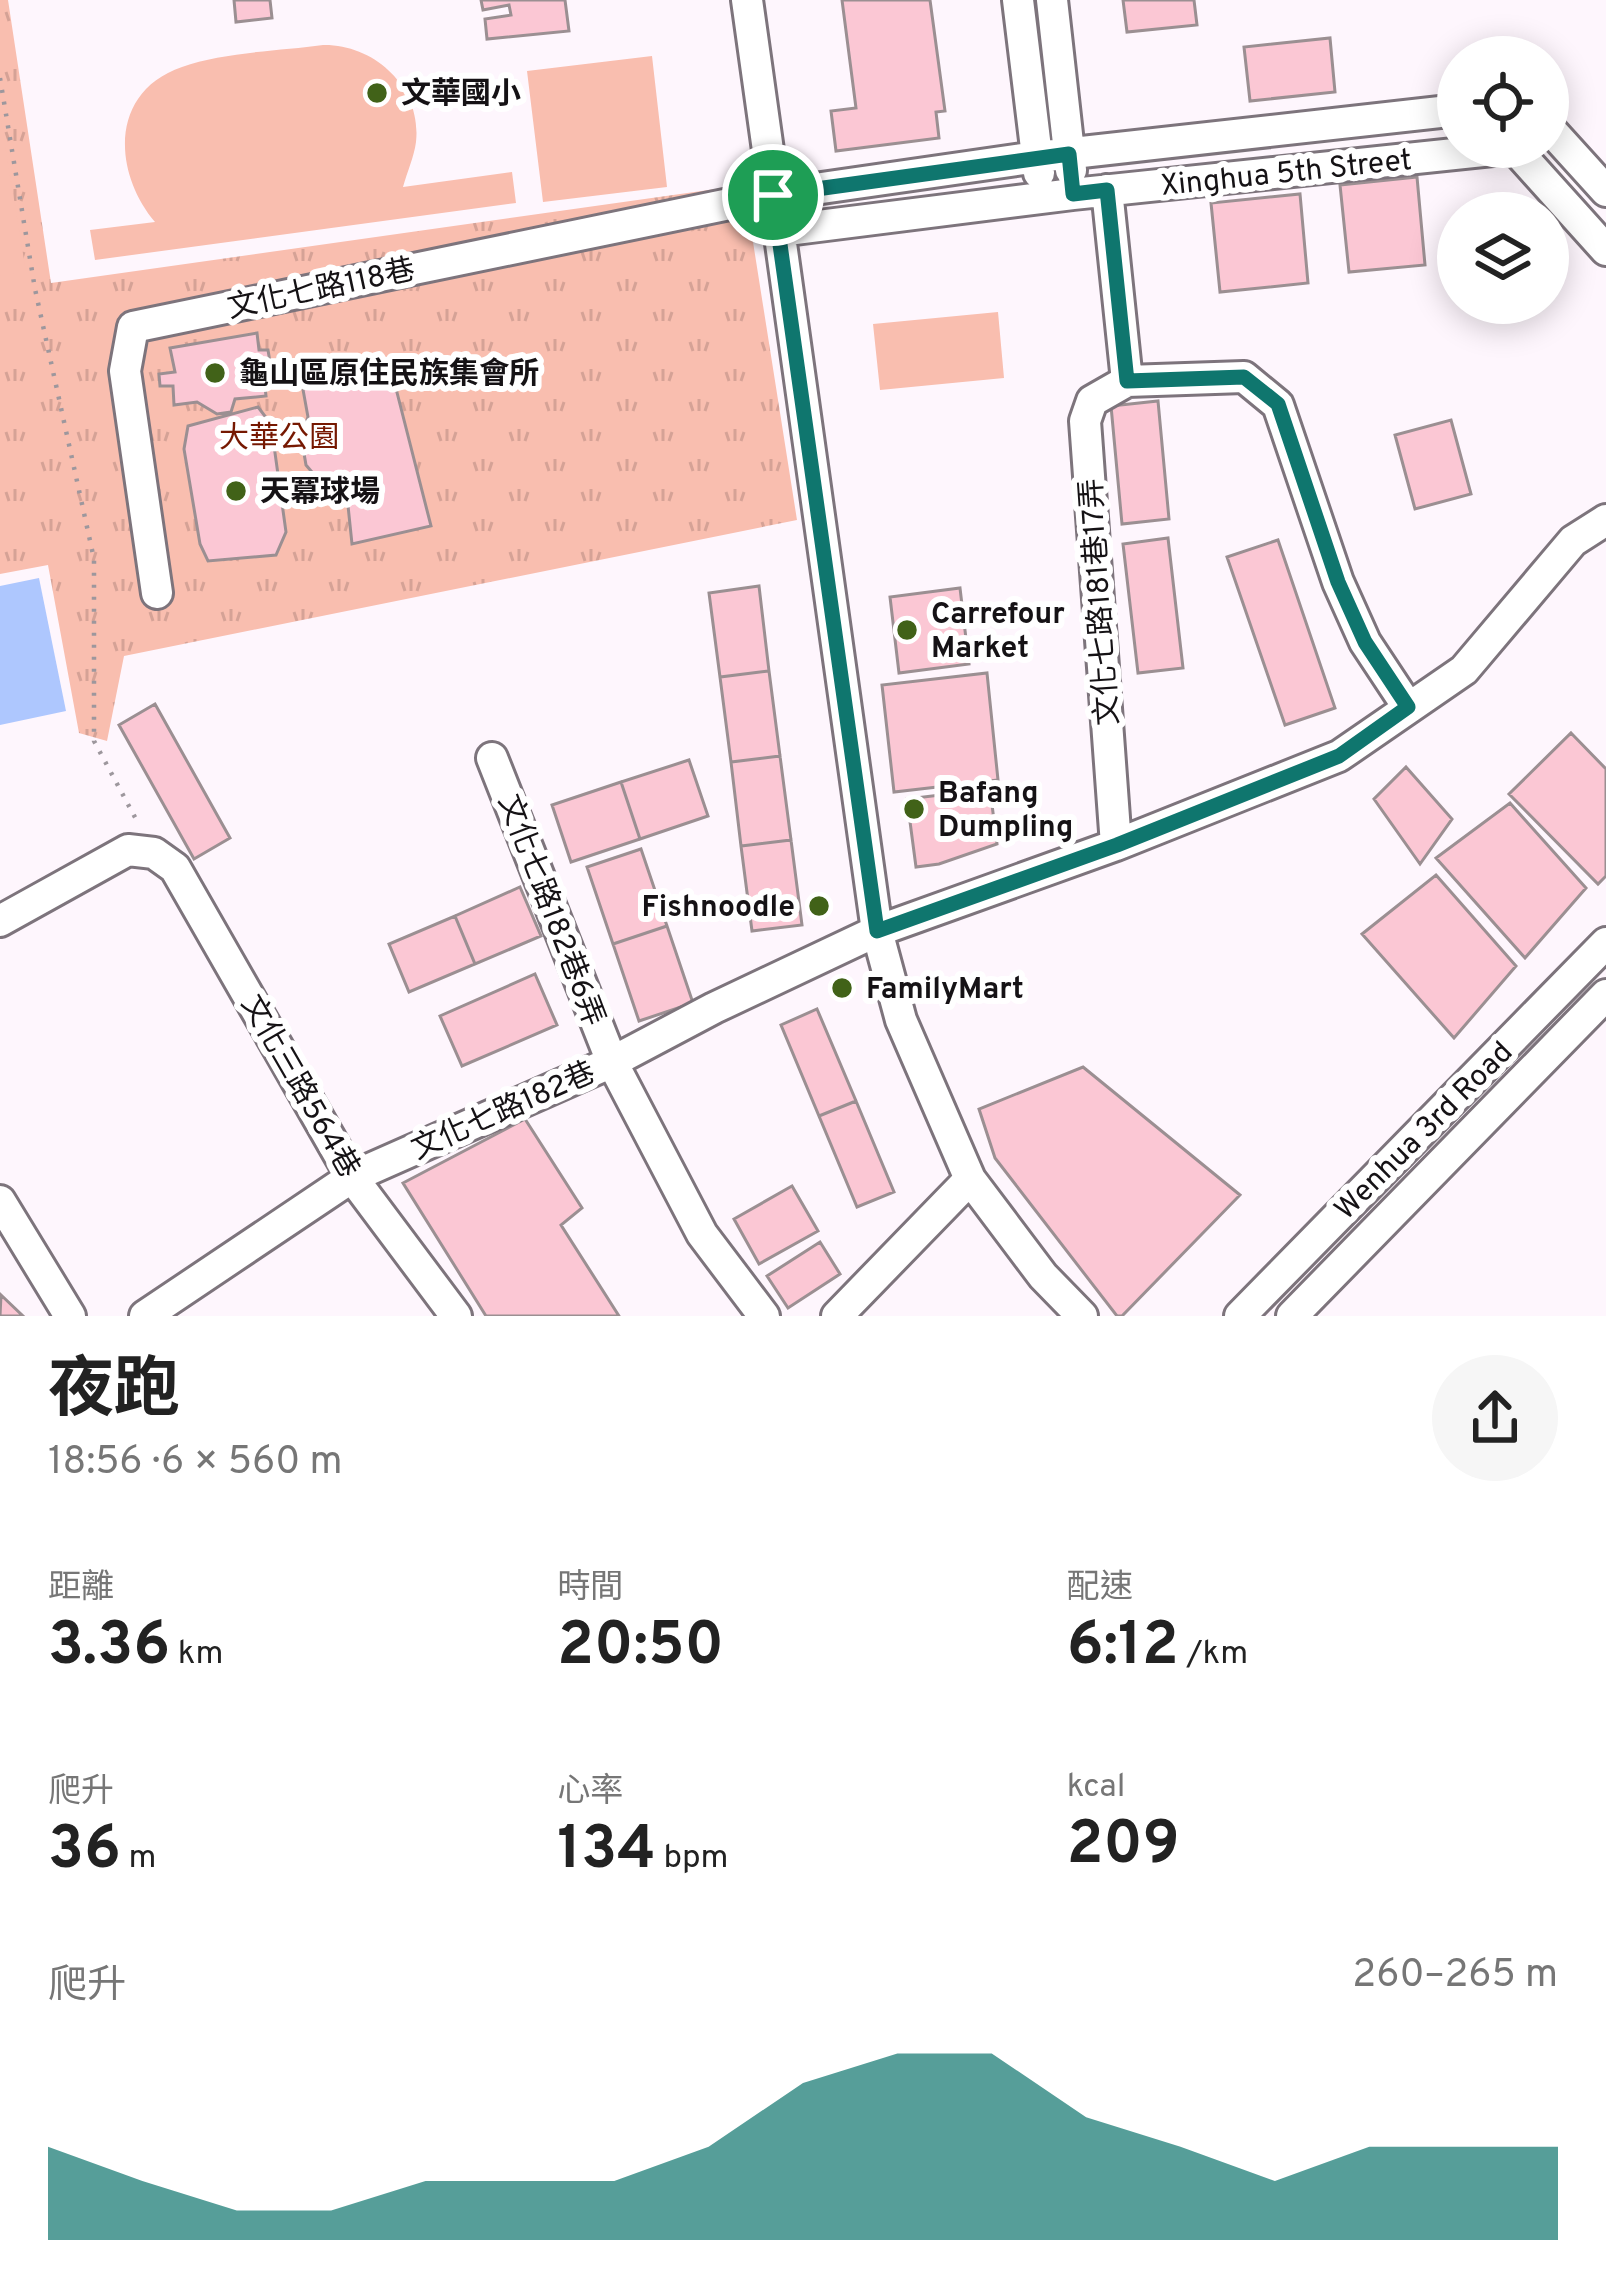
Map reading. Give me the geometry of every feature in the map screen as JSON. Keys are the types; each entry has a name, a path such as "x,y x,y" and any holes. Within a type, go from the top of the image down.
{"street":[{"path":"747,0 877,931 901,1020 970,1179 1043,1276 1082,1316"},
{"path":"1018,0 1042,198"},
{"path":"1052,0 1073,194"},
{"name":"Xinghua 5th Street","path":"773,195 1037,157 1437,112"},
{"name":"Xinghua 5th Street","path":"779,231 1107,190 1502,149 1517,151 1606,250"},
{"path":"1569,150 1606,191"},
{"path":"1107,190 1127,381 1244,377 1278,404 1338,582 1365,642 1408,707"},
{"name":"文化七路118巷","path":"157,592 125,371 133,327 773,195"},
{"name":"文化七路181巷17弄","path":"1117,845 1085,421 1092,400 1127,381"},
{"name":"文化七路182巷","path":"145,1316 352,1177 612,1062 877,931 1117,845 1339,756 1464,670 1573,541 1606,520"},
{"name":"文化七路182巷6弄","path":"492,758 612,1062 702,1234 764,1316"},
{"path":"0,921 128,850 154,853"},
{"name":"文化三路564巷","path":"154,853 175,868 352,1177 456,1316"},
{"name":"Wenhua 3rd Road","path":"1240,1316 1606,944"},
{"name":"Wenhua 3rd Road","path":"1292,1316 1606,995"},
{"path":"837,1316 970,1179"},
{"path":"0,1201 70,1316"}],"path":[{"path":"0,78 35,290 94,559 94,741 154,853"}],"green space":[{"name":"大華公園","path":"0,0 8,0 51,283 744,185 797,520 124,656 107,741 79,733 48,565 0,574"},
{"path":"323,45 360,52 391,72 403,87 416,122 416,142 403,187 512,172 516,203 95,260 90,230 155,222 131,180 126,158 130,114 141,95 158,79 198,62"},
{"path":"652,56 667,187 543,202 527,71"},
{"path":"0,115 26,272 0,276"},
{"path":"998,312 1004,378 880,390 873,324"}],"water":[{"path":"39,578 66,711 0,725 0,586"}],"building":[{"path":"234,0 270,0 272,18 236,22"},
{"path":"481,0 565,0 569,31 487,39 485,19 511,15 509,5 483,10"},
{"path":"842,0 930,0 945,111 936,112 939,138 836,151 831,111 856,108"},
{"path":"1123,0 1194,0 1197,25 1127,32"},
{"path":"1330,38 1335,92 1250,101 1244,47"},
{"path":"1417,177 1425,265 1349,272 1340,185"},
{"path":"1300,194 1308,283 1220,292 1211,203"},
{"name":"龜山區原住民族集會所","path":"257,333 259,350 268,350 271,368 263,369 266,396 235,399 231,412 217,414 197,402 174,405 173,386 160,386 159,374 175,372 170,348"},
{"path":"390,365 431,526 352,544 347,496 336,498 334,479 322,484 306,465 301,436 308,417 302,384"},
{"path":"1158,401 1169,519 1122,524 1111,406"},
{"name":"天冪球場","path":"258,407 271,424 286,532 276,555 208,561 200,544 184,449 188,426"},
{"path":"1451,420 1471,494 1415,509 1395,435"},
{"path":"1168,538 1183,668 1138,673 1123,544"},
{"path":"1278,540 1335,708 1285,725 1227,557"},
{"path":"759,586 769,671 720,677 709,593"},
{"path":"960,588 969,664 899,673 890,597"},
{"path":"769,671 780,756 731,762 720,677"},
{"path":"987,673 998,780 894,792 882,685"},
{"path":"155,704 230,838 194,859 119,725"},
{"path":"1571,733 1606,769 1606,876 1598,884 1509,794"},
{"path":"780,756 791,840 741,846 731,762"},
{"path":"689,760 708,816 640,839 621,782"},
{"path":"1406,767 1452,819 1420,864 1374,799"},
{"path":"621,782 640,839 571,862 552,805"},
{"path":"990,789 997,844 916,867 907,799"},
{"path":"1510,803 1586,888 1525,958 1436,858"},
{"path":"791,840 802,925 752,931 741,846"},
{"path":"641,849 667,926 613,944 587,867"},
{"path":"1436,875 1516,966 1454,1038 1362,934"},
{"path":"520,887 541,936 475,964 455,916"},
{"path":"455,916 475,964 409,992 389,944"},
{"path":"667,926 693,1003 639,1021 613,944"},
{"path":"535,974 557,1025 462,1066 440,1016"},
{"path":"817,1009 856,1101 819,1116 781,1025"},
{"path":"1083,1067 1240,1195 1122,1316 1117,1316 995,1158 979,1109"},
{"path":"856,1101 894,1192 857,1207 819,1116"},
{"path":"525,1119 582,1208 561,1225 619,1316 486,1316 403,1183"},
{"path":"792,1186 818,1231 759,1264 734,1219"},
{"path":"820,1242 840,1274 788,1308 767,1276"},
{"path":"1,1295 23,1316 0,1316"}],"place":[{"name":"文華國小","path":"377,93"},
{"name":"龜山區原住民族集會所","path":"215,373"},
{"name":"天冪球場","path":"236,491"},
{"name":"Carrefour Market","path":"907,630"},
{"name":"Bafang Dumpling","path":"914,809"},
{"name":"Fishnoodle","path":"819,906"},
{"name":"FamilyMart","path":"842,988"}],"route":[{"path":"1069,154 1073,194 1107,190 1127,381 1244,377 1278,404 1338,582 1365,642 1408,707 1339,756 1117,845 877,931 773,195 1069,154"}]}
